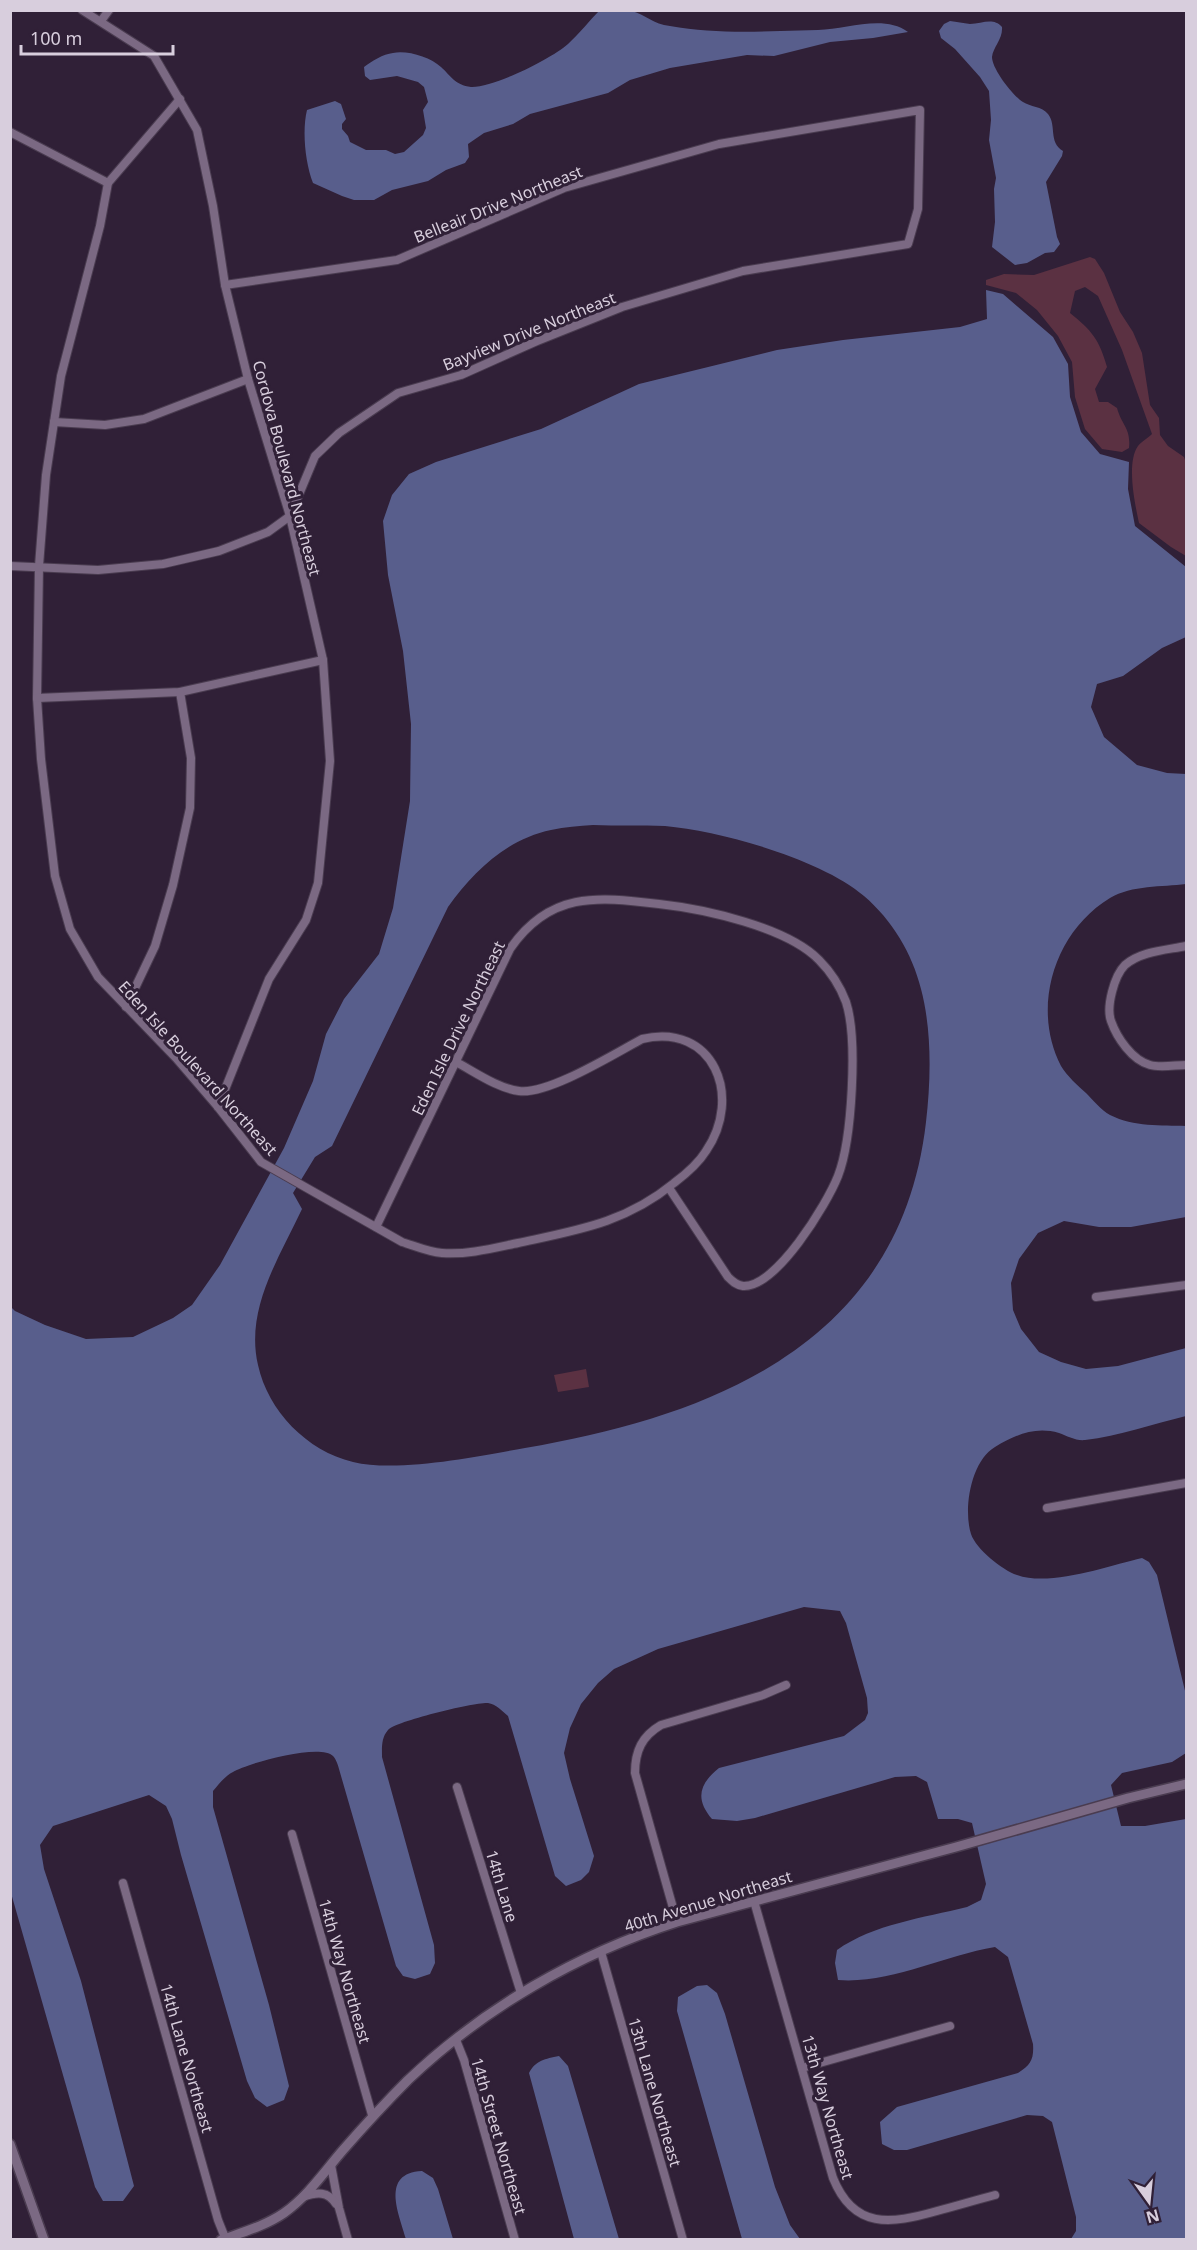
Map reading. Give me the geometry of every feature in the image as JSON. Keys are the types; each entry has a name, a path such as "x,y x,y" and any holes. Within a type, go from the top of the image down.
{"street":[{"name":"Cordova Boulevard Northeast","path":"82,10 154,56 197,130 213,206 225,285 248,379 290,516 322,660 330,761 318,883 306,920 269,979 218,1107"},
{"path":"101,21 109,10"},
{"name":"Eden Isle Boulevard Northeast","path":"180,99 108,183 100,225 61,376 46,475 39,566 37,698 41,759 56,876 70,929 98,977 176,1058 261,1162 402,1242 431,1251 443,1253 470,1251 594,1226 627,1214 669,1188 696,1165 706,1152 720,1122 722,1104 720,1080 709,1059 689,1042 673,1036 642,1039 555,1084 532,1091 511,1090 456,1062"},
{"name":"Belleair Drive Northeast","path":"225,285 397,260 564,188 719,144 920,110 918,209 908,244"},
{"path":"10,132 108,183"},
{"name":"Bayview Drive Northeast","path":"290,516 315,456 339,433 398,393 460,375 622,307 743,271 908,244"},
{"path":"54,422 105,425 144,419 248,379"},
{"path":"10,566 98,570 163,564 219,551 268,532 290,516"},
{"path":"37,698 180,692 322,660"},
{"path":"126,1007 155,946 173,885 190,808 190,758 180,692"},
{"name":"Eden Isle Drive Northeast","path":"376,1227 510,950 530,925 556,907 592,900 638,901 710,912 770,931 818,958 839,985 850,1020 852,1051 845,1150 838,1175 820,1213 808,1231 770,1272 758,1282 742,1286 734,1283 669,1188"},
{"path":"1186,946 1145,955 1125,966 1112,990 1110,1009 1110,1020 1131,1054 1150,1066 1186,1065"},
{"path":"1096,1297 1186,1285"},
{"path":"1047,1508 1186,1483"},
{"path":"677,1922 635,1773 637,1750 650,1731 680,1719 763,1695 786,1685"},
{"name":"40th Avenue Northeast","path":"224,2239 274,2219 303,2197 372,2115 456,2040 542,1980 601,1952 677,1922 1186,1784"},
{"name":"14th Lane","path":"457,1787 521,1993"},
{"name":"14th Way Northeast","path":"292,1834 372,2115"},
{"name":"14th Lane Northeast","path":"123,1883 224,2239"},
{"name":"13th Way Northeast","path":"754,1901 833,2178 842,2196 858,2211 882,2220 895,2221 995,2195"},
{"name":"13th Lane Northeast","path":"601,1952 683,2240"},
{"path":"802,2068 950,2026"},
{"name":"14th Street Northeast","path":"456,2040 515,2240"},
{"path":"10,2144 44,2240"},
{"path":"330,2165 348,2240"},
{"path":"303,2197 324,2193 333,2199 339,2208"}],"shaded area":[{"path":"1090,257 1095,259 1104,273 1120,312 1133,332 1142,353 1150,405 1159,418 1160,435 1168,446 1184,457 1186,463 1186,556 1139,523 1132,473 1134,453 1138,446 1152,434 1122,350 1098,296 1085,287 1075,291 1070,313 1094,336 1104,357 1107,367 1095,389 1099,402 1108,402 1117,408 1127,431 1129,448 1122,452 1102,449 1085,429 1075,397 1072,362 1058,336 1037,310 1016,293 986,285 986,280 1004,274 1034,275"},
{"path":"586,1369 589,1387 558,1392 554,1375"}],"water":[{"path":"600,10 628,10 664,25 707,31 818,30 877,23 888,24 908,32 830,42 774,56 747,55 670,68 630,80 608,93 530,114 513,124 484,133 468,144 469,157 465,163 446,170 428,181 392,190 374,200 354,200 313,183 305,146 307,110 335,101 341,104 346,119 342,124 342,129 350,142 366,150 386,150 395,154 404,152 423,135 426,128 423,110 428,102 424,87 418,82 397,76 370,80 365,76 364,67 374,60 399,52 411,53 436,63 461,84 471,87 481,86 521,72 560,50"},
{"path":"950,21 970,24 995,22 1002,27 992,57 995,68 1019,99 1026,104 1043,109 1048,114 1051,118 1056,143 1063,151 1046,182 1060,244 1054,252 1045,253 1027,263 1015,265 992,247 996,178 989,140 991,120 989,91 980,77 955,49 941,38 939,31 944,24"},
{"path":"986,290 1003,294 1053,337 1068,364 1070,397 1081,432 1100,454 1129,462 1128,489 1135,526 1186,567 1186,637 1162,648 1123,676 1097,684 1091,707 1104,737 1137,765 1167,773 1186,774 1186,884 1128,891 1110,898 1091,913 1074,930 1053,973 1048,1020 1052,1044 1061,1066 1103,1110 1128,1122 1186,1126 1186,1217 1131,1227 1099,1227 1064,1221 1038,1233 1019,1259 1011,1283 1013,1310 1021,1329 1039,1352 1061,1362 1086,1369 1118,1366 1186,1348 1186,1416 1123,1433 1085,1440 1050,1431 1033,1431 1010,1439 995,1447 980,1463 971,1486 968,1512 971,1534 978,1546 997,1564 1017,1575 1046,1579 1062,1577 1142,1558 1149,1562 1157,1575 1186,1695 1186,1753 1172,1762 1122,1773 1111,1785 1121,1826 1145,1826 1186,1819 1186,2239 1071,2239 1076,2231 1076,2217 1052,2122 1043,2116 1027,2115 907,2150 894,2150 882,2144 880,2122 897,2107 1018,2073 1031,2061 1033,2044 1008,1957 995,1947 897,1974 858,1980 838,1980 835,1963 837,1950 851,1941 883,1928 967,1907 981,1900 986,1884 972,1823 958,1819 938,1819 927,1782 916,1776 895,1777 755,1818 737,1821 712,1819 703,1805 701,1798 704,1786 719,1768 844,1736 865,1720 868,1713 867,1698 846,1623 840,1611 804,1607 658,1649 614,1669 598,1683 581,1704 570,1728 564,1753 594,1856 589,1872 581,1880 566,1886 555,1876 508,1716 488,1703 420,1717 388,1730 383,1740 382,1757 434,1945 435,1963 430,1974 415,1979 403,1976 396,1966 339,1767 333,1756 314,1752 284,1756 241,1768 225,1778 213,1791 213,1807 269,2005 289,2086 284,2100 267,2107 255,2098 247,2081 172,1819 166,1806 149,1795 53,1826 40,1845 44,1869 81,1981 134,2186 123,2201 103,2201 95,2187 11,1893 10,1306 15,1311 45,1325 86,1339 133,1337 173,1318 192,1305 220,1265 284,1148 313,1081 326,1034 344,999 379,954 393,908 410,801 411,724 403,651 388,575 383,521 392,495 409,474 436,462 541,429 639,384 777,350 960,327 987,319","holes":["593,825 665,826 688,829 769,849 823,870 845,883 874,905 892,926 917,976 925,1005 929,1038 930,1072 926,1122 910,1198 880,1261 839,1313 789,1355 730,1388 666,1414 597,1434 525,1448 415,1465 371,1465 336,1457 305,1439 280,1413 263,1382 258,1365 255,1344 260,1304 266,1284 302,1209 293,1193 315,1157 332,1146 448,907 468,881 506,849 535,834"]},
{"path":"707,1985 717,1993 725,2014 775,2187 790,2225 800,2239 742,2239 677,2011 678,1997 697,1986"},
{"path":"559,2056 568,2066 619,2239 574,2239 529,2073 545,2059"},
{"path":"422,2171 433,2178 453,2239 406,2239 397,2207 397,2187 401,2179 409,2173"}]}
